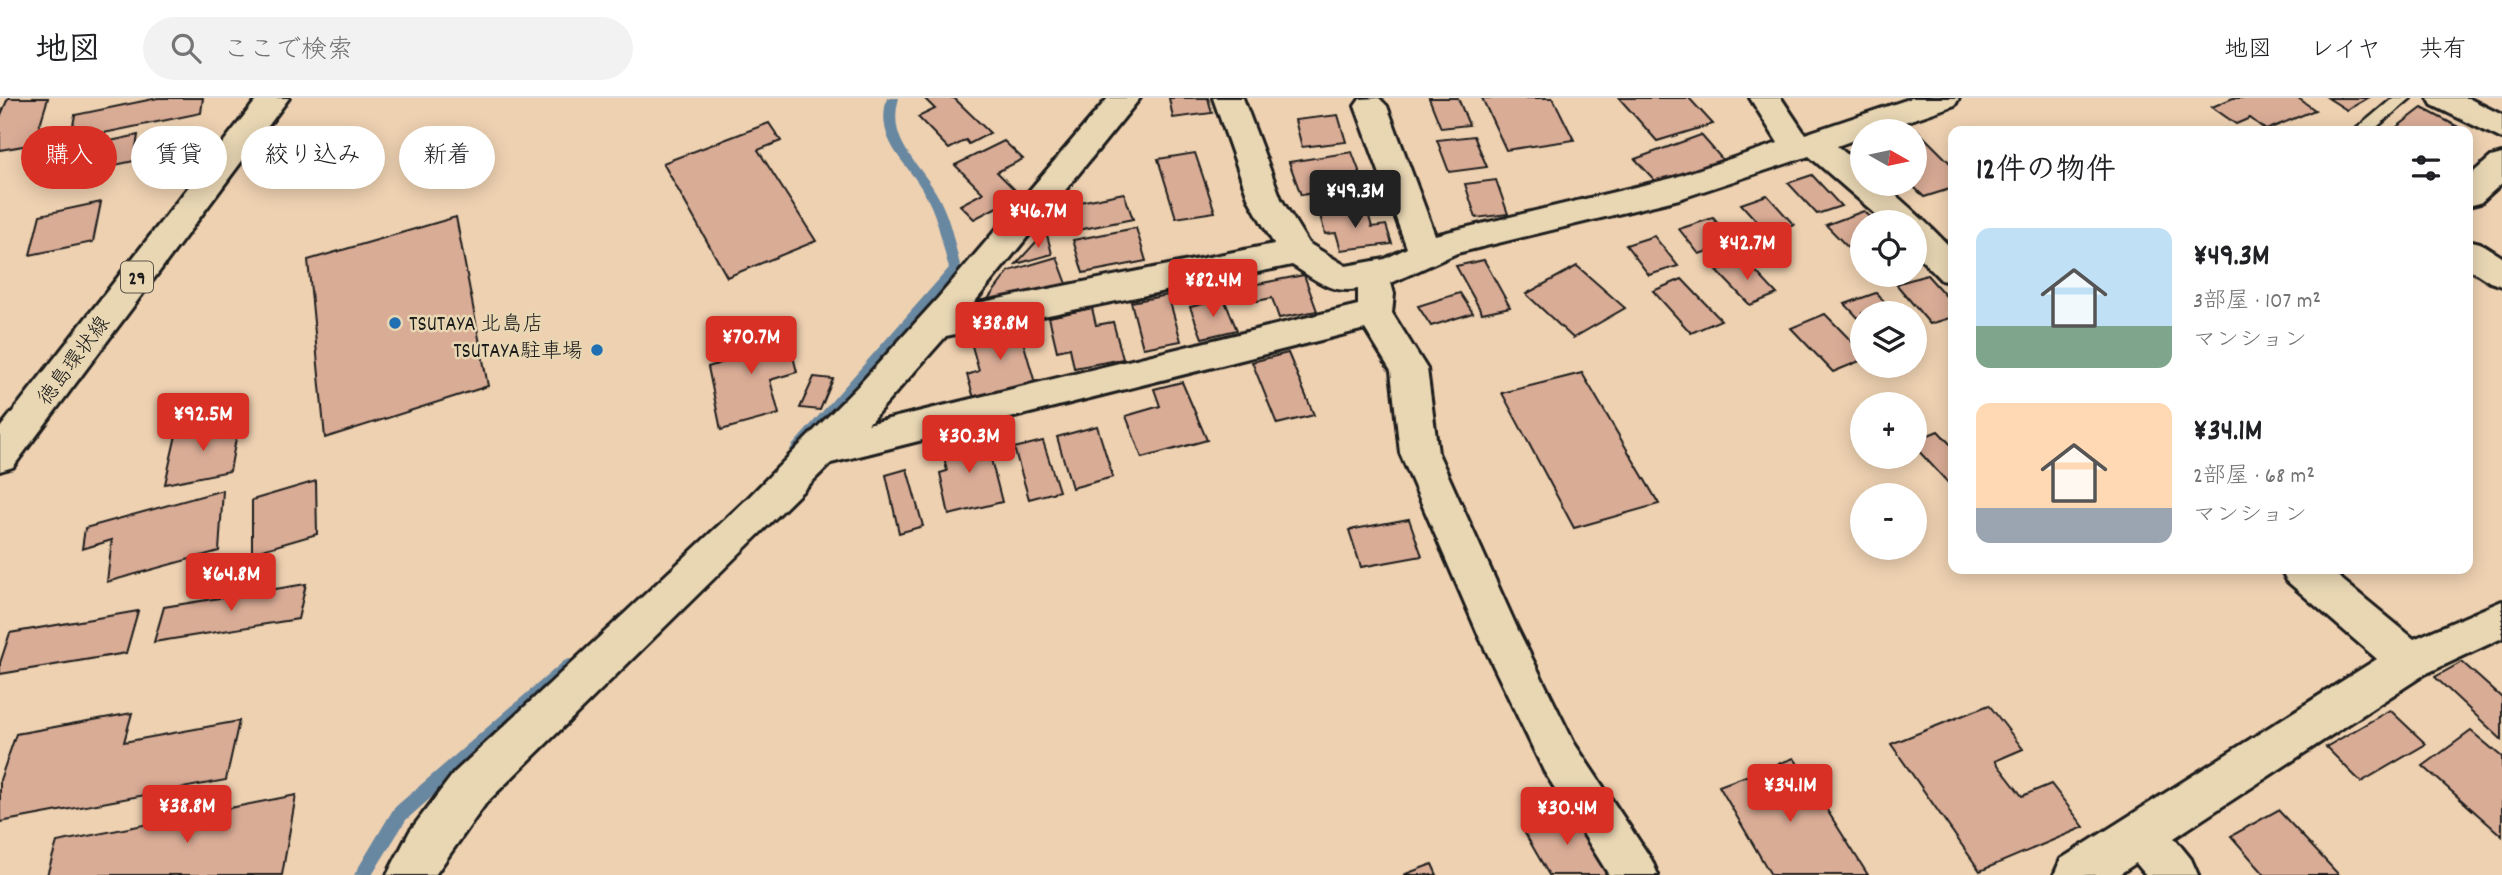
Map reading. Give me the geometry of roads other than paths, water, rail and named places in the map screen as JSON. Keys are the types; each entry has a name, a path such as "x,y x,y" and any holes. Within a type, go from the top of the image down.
{"street":[{"name":"徳島環状線","path":"0,456 274,98"},
{"path":"410,875 426,847 470,788 744,527 819,451 935,325 1079,148 1125,98"},
{"path":"1228,98 1265,200 1296,252 1342,279 1392,270 1448,243 1679,188 1944,98"},
{"path":"1765,98 1806,146 1890,210"},
{"path":"2442,98 2502,128"},
{"path":"1371,107 1426,255"},
{"path":"2473,191 2502,165"},
{"path":"1927,244 1948,266"},
{"path":"935,325 1296,252"},
{"path":"2473,255 2502,273"},
{"path":"1371,274 1377,294 1374,314 1409,369 1419,453 1500,636 1559,757 1635,875"},
{"path":"819,451 1374,314"},
{"path":"2307,574 2410,661"},
{"path":"2077,875 2410,661 2502,619"},
{"path":"2141,834 2175,875"}],"lane":[{"path":"2368,126 2403,98"}],"waterway":[{"path":"797,450 955,269 937,205 893,139 889,126 893,98"},
{"path":"362,875 400,814 569,666"}],"place":[{"name":"TSUTAYA 北島店","path":"395,323"},
{"name":"TSUTAYA駐車場","path":"597,350"}]}
